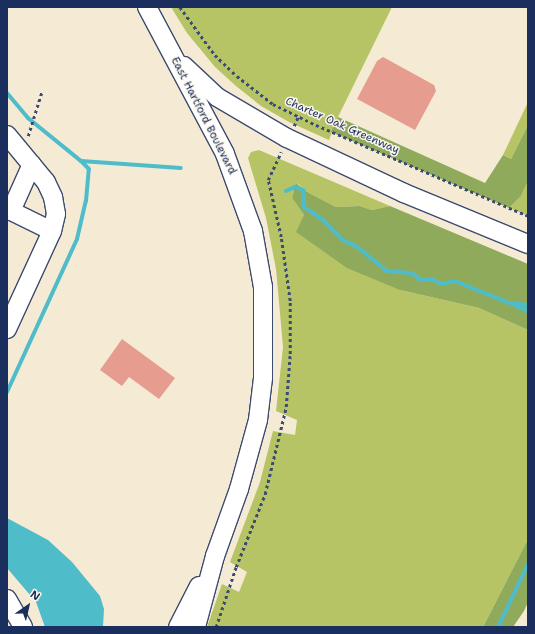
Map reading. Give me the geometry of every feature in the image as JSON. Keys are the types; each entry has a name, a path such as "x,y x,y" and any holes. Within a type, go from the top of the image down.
{"street":[{"name":"East Hartford Boulevard","path":"147,7 225,154 253,231 263,287 263,378 258,420 239,489 215,556 196,627"},
{"path":"173,56 217,97 287,138 404,193 528,244"},
{"path":"7,135 46,182 53,197 56,214 52,230 7,329"},
{"path":"32,164 9,210 52,230"},
{"name":"East Hartford Boulevard","path":"178,627 215,556"},
{"path":"7,599 23,627"}],"path":[{"name":"Charter Oak Greenway","path":"180,7 215,55 241,80 273,104 316,125 528,216"},
{"path":"28,136 42,91"}],"green space":[{"path":"171,7 392,7 338,117 329,140 289,122 261,106 236,86 215,67 187,33"},
{"path":"528,102 528,125 511,159 503,155"},
{"path":"338,117 485,183 503,155 511,159 528,125 528,181 521,196 509,208 331,132"},
{"path":"259,150 390,206 372,210 360,206 336,207 309,193 297,183 292,198 304,215 400,290 479,308 528,330 528,539 483,627 207,627 222,584 239,592 247,572 230,562 260,482 273,431 295,435 297,420 276,411 283,347 276,269 266,218 248,158 251,152"},
{"path":"528,181 528,216 509,208 521,196"},
{"path":"296,183 309,193 336,207 360,206 372,210 390,206 528,264 528,330 479,308 400,290 347,268 296,232 304,215 292,198"},
{"path":"528,539 528,602 524,611 513,627 483,627"}],"water":[{"path":"7,518 48,540 72,562 100,596 104,609 103,627 45,627 36,602 7,568"}],"building":[{"path":"383,57 434,85 436,91 415,130 357,99 377,61"},
{"path":"122,339 175,378 159,399 129,377 122,386 100,370"}],"waterway":[{"path":"7,93 28,118 81,161 181,168"},
{"path":"7,392 77,239 86,201 89,169 81,161"},
{"path":"286,191 295,187 303,190 304,207 322,219 343,240 356,246 387,271 412,273 420,280 432,279 441,284 455,281 509,303 528,305"},
{"path":"515,306 528,311"},
{"path":"498,627 528,564"}]}
